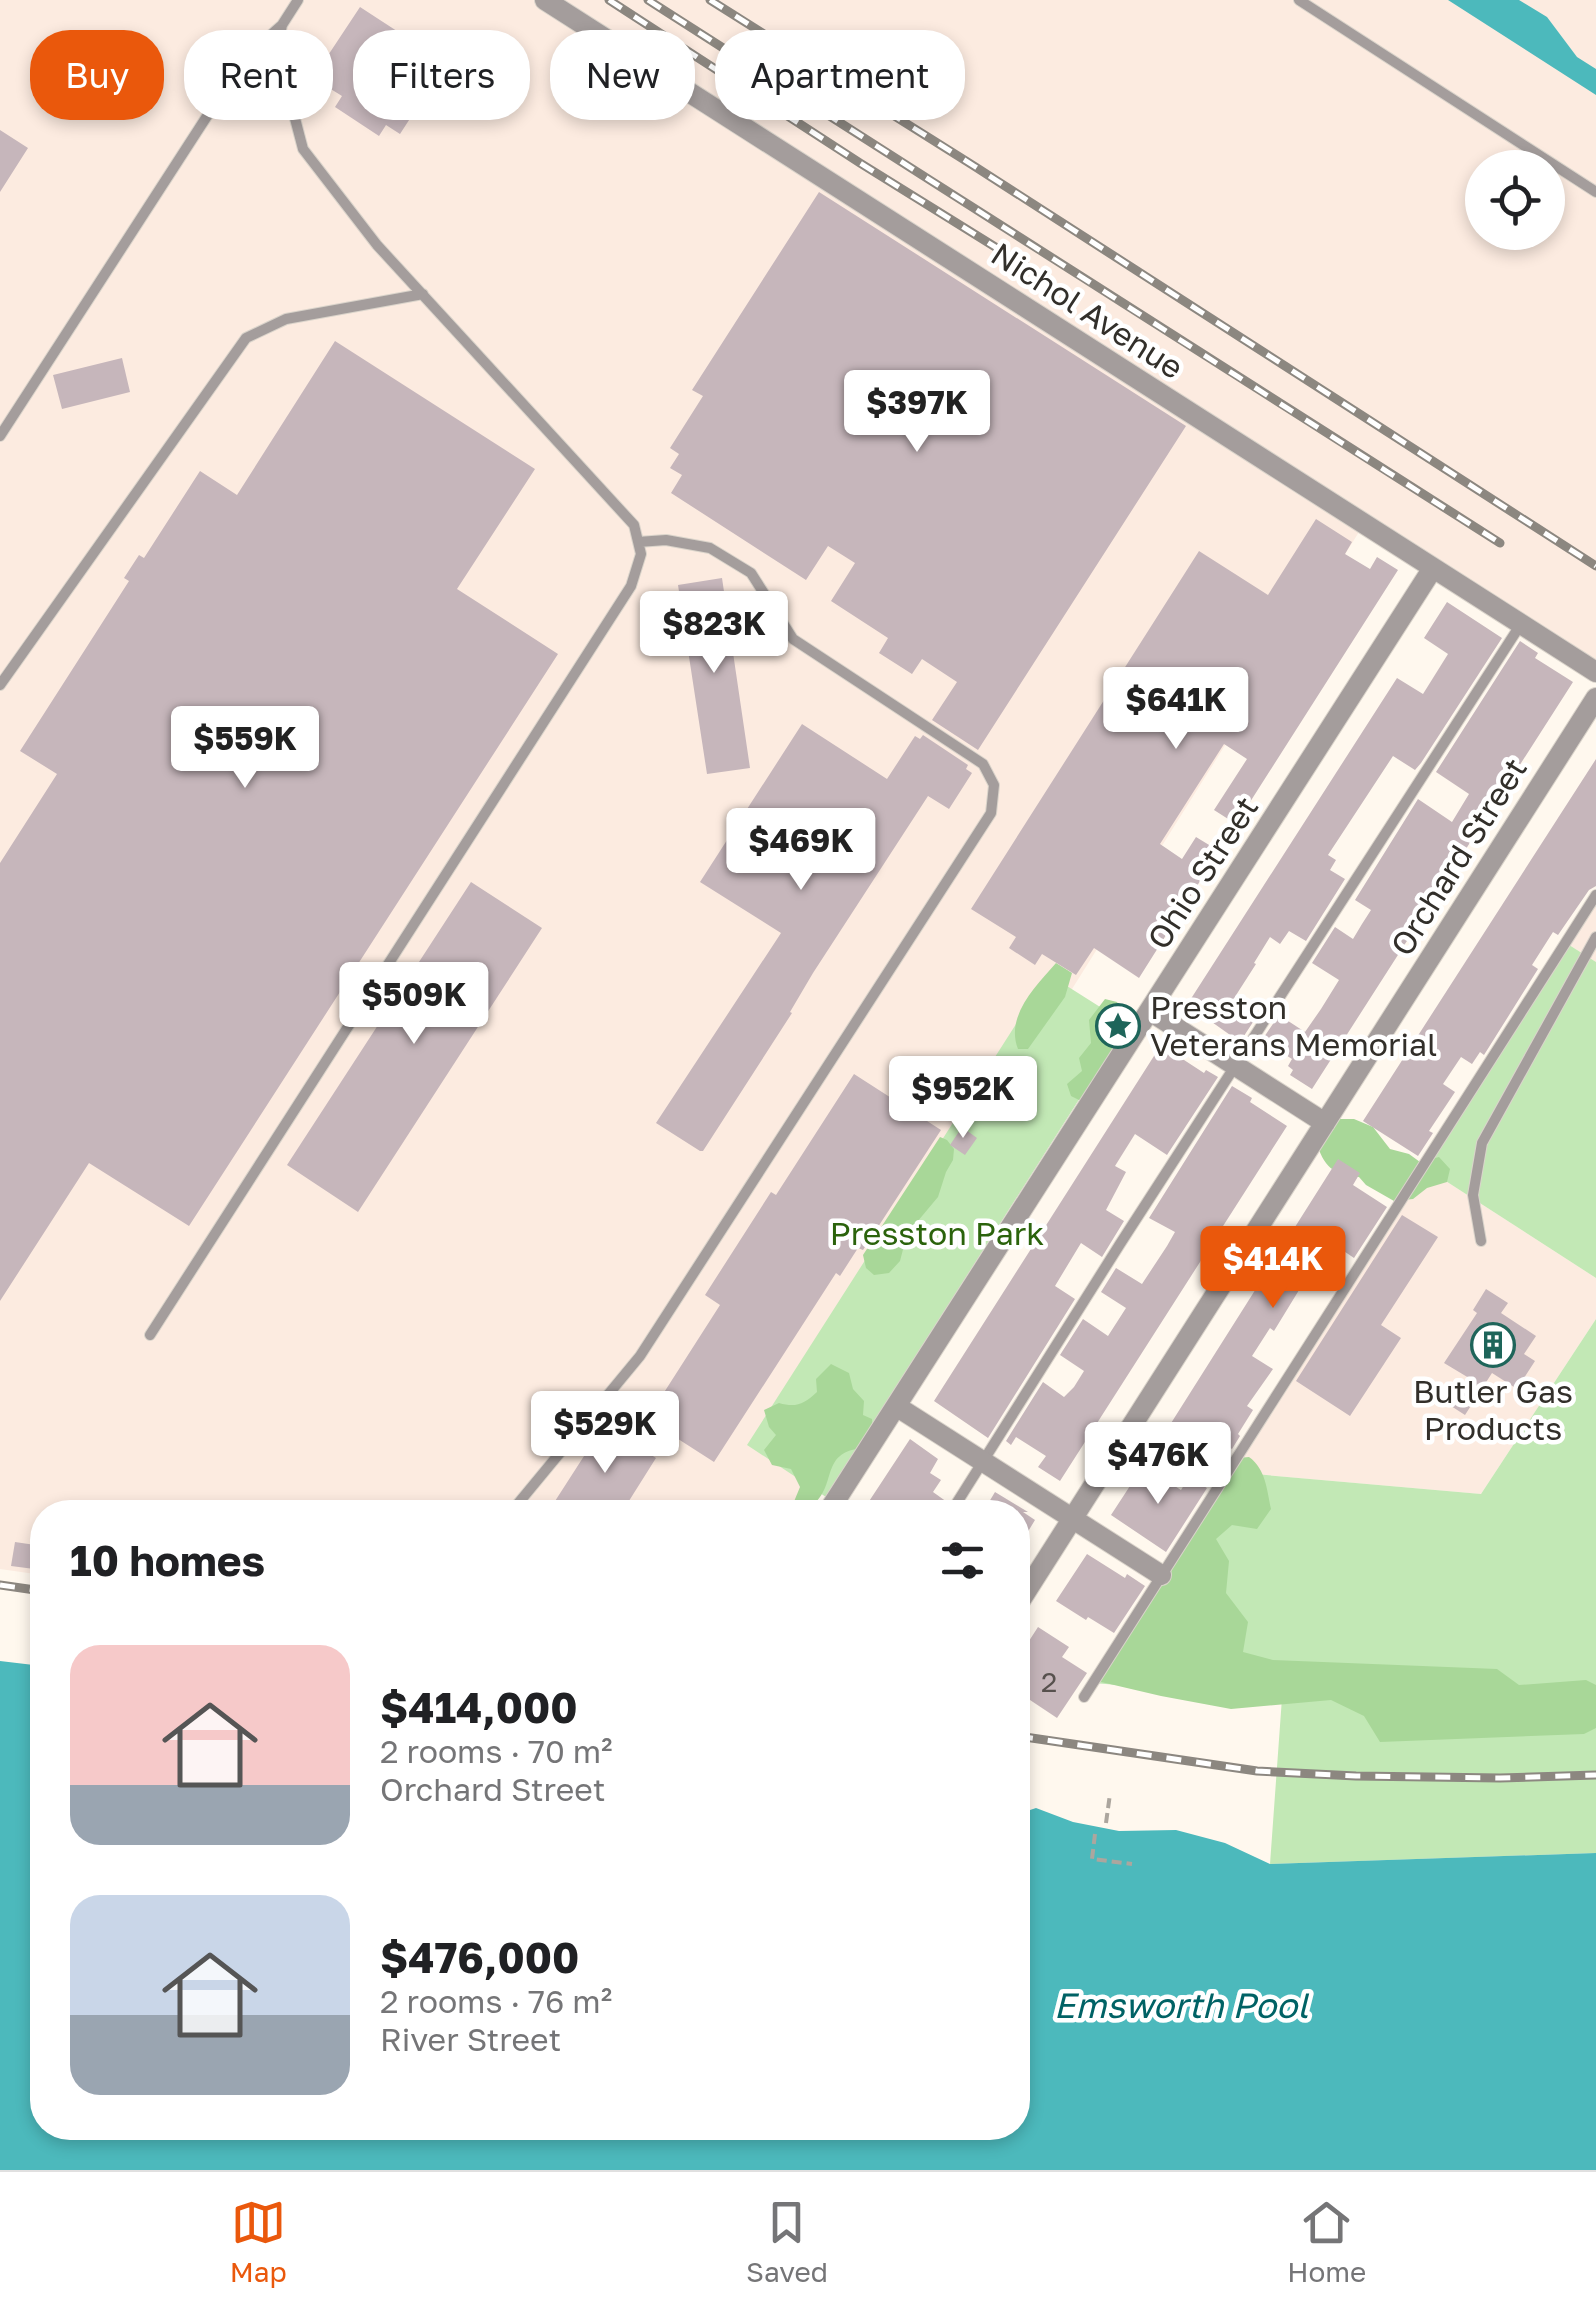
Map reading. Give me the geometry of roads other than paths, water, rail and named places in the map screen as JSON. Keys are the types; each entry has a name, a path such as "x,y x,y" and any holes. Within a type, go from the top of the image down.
{"street":[{"name":"Nichol Avenue","path":"545,0 1596,672"},
{"name":"Ohio Street","path":"836,1500 1433,568"},
{"name":"Orchard Street","path":"1030,1585 1596,698"},
{"path":"1150,1011 1326,1123"},
{"path":"896,1406 1161,1575"}],"lane":[{"path":"0,436 244,60 282,26 298,0"},
{"path":"1299,0 1596,192"},
{"path":"150,1335 632,586 641,554 634,524 377,245 303,150 277,50 282,26"},
{"path":"0,685 246,338 286,319 423,294"},
{"path":"521,1500 640,1356 991,812 994,785 982,764 793,639 751,573 710,548 666,540 638,542"},
{"path":"959,1500 1521,624"},
{"path":"1084,1697 1596,894"},
{"path":"1481,1241 1473,1195 1482,1143 1596,937"}],"water":[{"path":"1448,0 1519,0 1547,17 1577,57 1596,69 1596,95"},
{"name":"Emsworth Pool","path":"0,1661 30,1665 30,2140 1030,2140 1030,1810 1036,1808 1073,1822 1119,1831 1176,1830 1225,1843 1270,1864 1596,1853 1596,2170 0,2170"}],"railway":[{"path":"609,0 1029,268"},
{"path":"648,0 1500,543"},
{"path":"710,0 1596,566"},
{"path":"0,1585 30,1589"},
{"path":"1030,1738 1257,1771 1500,1778 1596,1775"}],"place":[{"name":"Presston Veterans Memorial","path":"1118,1026"},
{"name":"Butler Gas Products","path":"1493,1345"}],"park label":[{"name":"Presston Park","path":"937,1234"}]}
